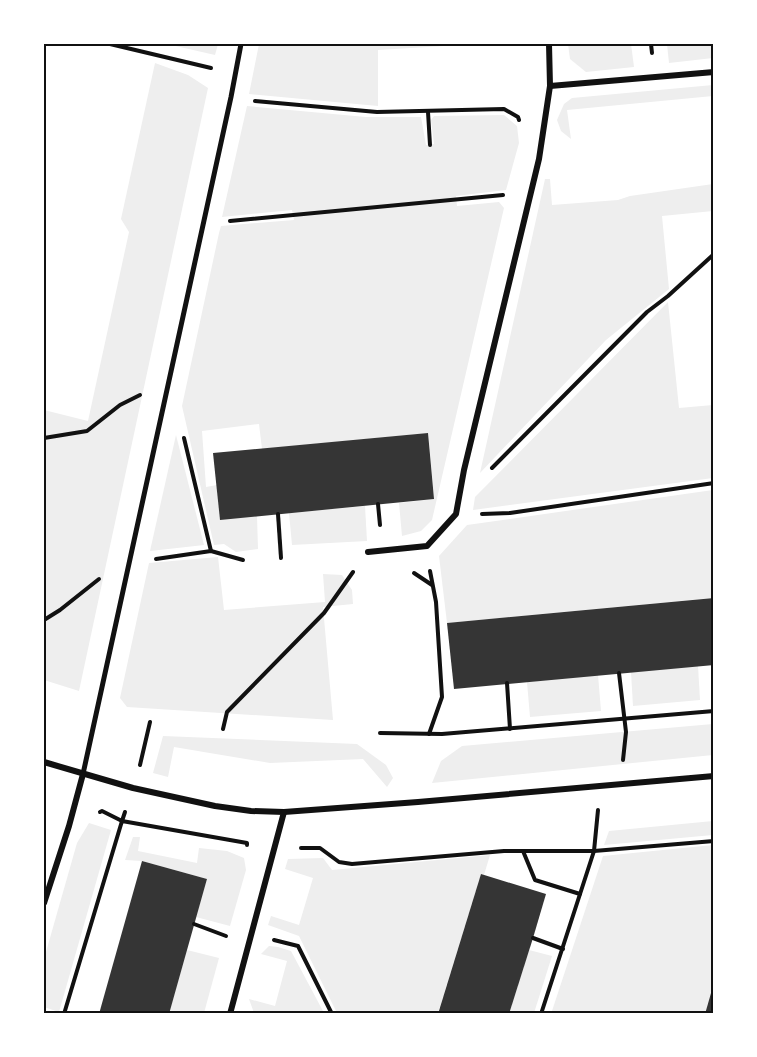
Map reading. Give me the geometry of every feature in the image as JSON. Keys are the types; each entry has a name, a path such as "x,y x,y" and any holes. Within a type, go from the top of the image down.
{"street":[{"path":"44,903 83,774 241,44"},
{"path":"368,552 427,546 456,514 464,470 539,159 550,86 549,44"},
{"path":"550,86 714,72"},
{"path":"44,762 133,788 215,806 251,811 284,812 600,788 714,776"},
{"path":"230,1014 284,812"}],"path":[{"path":"110,44 236,74"},
{"path":"231,97 261,103 376,112 504,109 518,117 521,126"},
{"path":"428,112 430,145"},
{"path":"202,224 530,193"},
{"path":"459,496 478,482 647,312 714,254"},
{"path":"44,438 87,431 120,405 148,391 168,387"},
{"path":"183,434 210,551"},
{"path":"456,514 510,513 714,483"},
{"path":"278,514 281,558"},
{"path":"427,546 436,602 442,697 429,734"},
{"path":"44,620 103,576 130,562 210,551 243,560"},
{"path":"223,729 227,712 324,613 368,552"},
{"path":"541,1014 594,852 600,788 623,761 626,732 619,673"},
{"path":"507,684 510,729"},
{"path":"380,733 429,734 510,729 714,711"},
{"path":"64,1014 122,822 247,843 320,848 339,862 352,864 523,851 594,852 714,842"},
{"path":"247,843 249,851"},
{"path":"523,851 535,880 580,894"},
{"path":"194,924 232,939"},
{"path":"250,934 298,946 332,1014"},
{"path":"532,938 562,949"}],"shaded area":[{"path":"167,44 218,44 215,55"},
{"path":"259,44 477,44 378,50 378,106 249,94"},
{"path":"568,44 631,44 634,67 586,72 570,59"},
{"path":"667,44 713,44 713,58 669,63"},
{"path":"155,63 188,75 208,88 79,691 44,680 44,410 88,421 129,232 121,219"},
{"path":"713,85 713,96 567,110 571,139 561,131 557,120 564,104 572,98"},
{"path":"247,106 366,117 421,117 426,145 434,144 431,120 434,116 504,115 517,126 519,143 506,190 456,196 457,206 499,202 504,208 432,520 421,531 402,536 399,503 434,499 428,433 262,449 259,424 202,431 206,487 217,485 220,519 257,516 258,549 236,552 224,544 214,545 182,406 219,233 221,226 294,220 292,210 222,217"},
{"path":"545,179 550,179 552,205 618,200 630,196 713,184 713,211 662,216 669,289 606,340 480,473"},
{"path":"668,302 679,408 713,405 713,478 473,510 475,497"},
{"path":"176,435 204,545 150,551"},
{"path":"713,490 713,598 447,623 439,556 467,525"},
{"path":"365,506 367,541 292,545 289,513"},
{"path":"218,557 224,610 325,602 323,574 342,575 352,590 353,604 323,607 333,720 127,707 120,698 149,563"},
{"path":"698,666 700,700 633,706 631,672"},
{"path":"598,675 601,711 530,717 527,682"},
{"path":"713,724 713,755 432,783 441,761 462,746"},
{"path":"163,736 357,744 386,765 393,778 387,787 363,759 270,763 174,747 168,777 153,773"},
{"path":"713,821 713,835 604,845 609,831"},
{"path":"89,823 111,830 59,1012 44,1007 44,959 77,843"},
{"path":"133,837 140,837 138,851 197,863 199,848 227,851 244,858 246,870 230,926 196,917 207,879 142,861 125,860"},
{"path":"713,845 713,985 705,1013 551,1014 603,856"},
{"path":"490,855 484,875 481,874 438,1013 337,1013 299,936 268,925 271,916 299,925 313,878 285,869 288,859 323,858 332,870"},
{"path":"269,946 291,951 324,1013 254,1013 249,999 275,1006 287,961 261,954"},
{"path":"187,950 219,958 204,1013 169,1013"},
{"path":"529,950 552,956 534,1013 509,1014"}],"building":[{"path":"428,433 434,499 220,520 213,453"},
{"path":"714,598 714,665 454,689 447,623"},
{"path":"142,861 207,879 169,1014 99,1014"},
{"path":"481,874 546,894 533,938 509,1014 438,1014"},
{"path":"713,986 714,1014 705,1014"}]}
